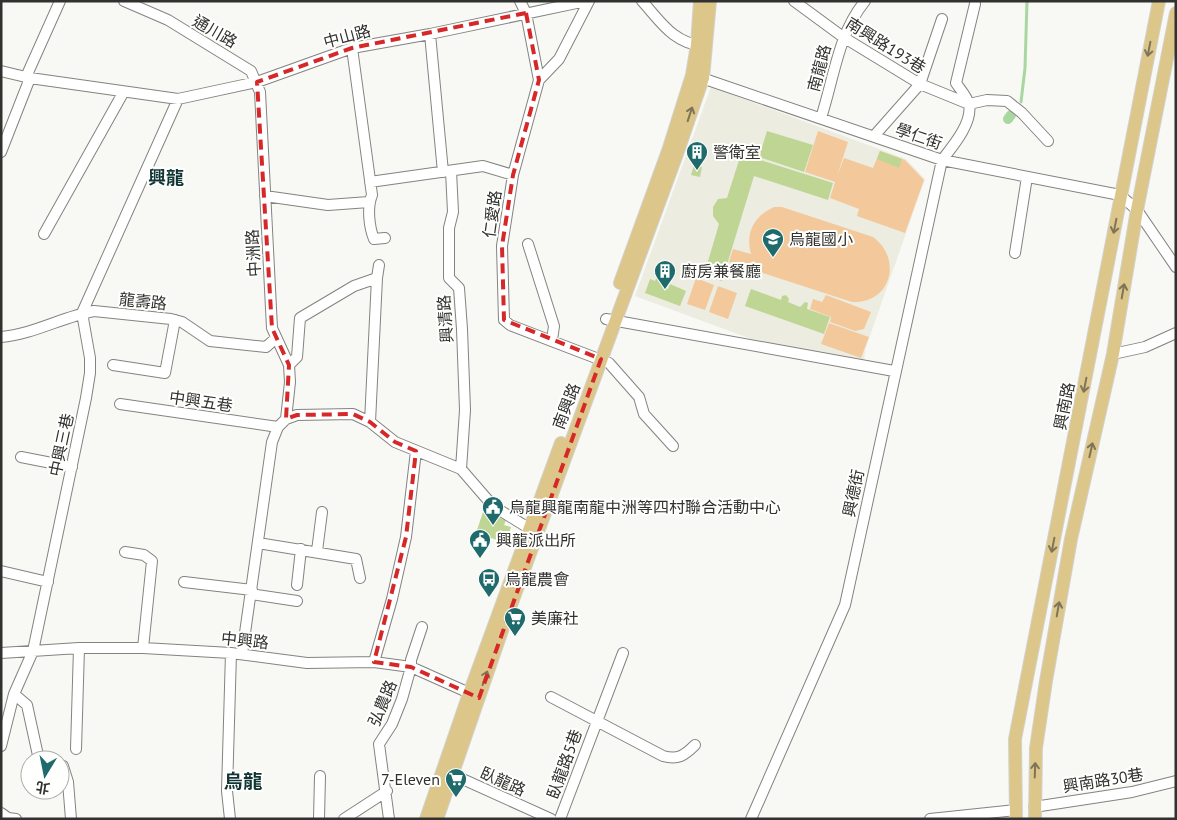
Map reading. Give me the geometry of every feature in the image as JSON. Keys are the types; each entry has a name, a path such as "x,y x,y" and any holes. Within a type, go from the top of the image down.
{"main road":[{"name":"南興路","path":"700,1 702,46"},
{"name":"南興路","path":"426,819 447,772 597,358 668,151 698,77 710,1"},
{"name":"興南路","path":"1016,814 1015,739 1159,1"},
{"path":"1034,813 1036,748 1071,539 1113,354 1137,210 1176,13"},
{"name":"南興路","path":"437,819 447,772"}],"street":[{"path":"1,152 28,77 60,1"},
{"name":"通川路","path":"124,1 168,20 222,52 251,71 257,82"},
{"path":"520,1 526,13"},
{"name":"中山路","path":"1,71 123,93 178,99 257,82 352,48 430,34 587,1"},
{"name":"中山路","path":"539,80 559,59 587,1"},
{"path":"642,1 672,35 688,44 702,46"},
{"name":"南興路193巷","path":"794,1 843,37 920,84 969,104"},
{"name":"南龍路","path":"820,118 832,85 843,37 865,1"},
{"path":"942,160 955,143 966,120 969,104 956,83 975,4"},
{"name":"仁愛路","path":"526,13 539,80 513,175 502,246 504,320 510,324 610,362 640,397 644,414 673,446"},
{"path":"874,136 920,84 942,19"},
{"path":"430,34 447,171"},
{"path":"352,48 372,195 369,202 374,239 385,238"},
{"name":"學仁街","path":"698,77 942,160 1120,195"},
{"name":"中洲路","path":"257,82 260,92 272,328 288,365 290,382 286,419"},
{"path":"44,234 123,93"},
{"path":"82,313 178,99"},
{"path":"969,104 987,100 1007,102 1022,113 1048,141"},
{"name":"興德街","path":"751,819 845,605 894,371 942,160"},
{"path":"370,182 483,166 513,175"},
{"name":"興清路","path":"447,171 453,212 449,228 449,278 459,288 462,328 465,410 461,470"},
{"path":"1014,253 1027,177"},
{"path":"1120,195 1137,210 1176,267"},
{"path":"265,196 328,205 369,202"},
{"path":"528,244 554,326 552,340"},
{"path":"370,422 379,264"},
{"path":"288,365 297,357 300,318 354,286 377,278"},
{"name":"龍壽路","path":"1,337 22,335 82,313 94,311 175,320 182,322 210,341 266,347 276,338"},
{"name":"中興三巷","path":"1,746 14,694 33,652 90,372 82,313"},
{"path":"113,365 166,373 175,320"},
{"path":"610,320 894,371"},
{"path":"1113,354 1145,347 1176,333"},
{"name":"中興五巷","path":"120,404 278,428"},
{"path":"242,654 272,442 278,428 286,419 297,415 353,414 370,422 395,442 461,470 493,506 533,531"},
{"path":"374,662 392,599 406,537 416,451"},
{"path":"22,457 72,467"},
{"path":"317,551 322,512"},
{"path":"258,542 356,558 360,578"},
{"path":"297,585 301,549"},
{"path":"125,552 144,555 152,561 143,648"},
{"path":"1,571 48,582"},
{"path":"184,582 297,601"},
{"name":"弘農路","path":"389,819 387,791 379,744 392,724 411,668 411,660 422,627"},
{"path":"76,749 79,648"},
{"name":"中興路","path":"1,653 79,648 143,648 242,654 307,663 374,662 411,668 474,696"},
{"name":"臥龍路5巷","path":"560,819 623,652"},
{"path":"230,819 227,781 231,653"},
{"path":"14,694 27,705 37,750"},
{"name":"臥龍路5巷","path":"551,697 663,756 675,759 685,756 696,745"},
{"name":"臥龍路","path":"447,772 551,819"},
{"path":"320,776 320,819"},
{"name":"興南路30巷","path":"1034,813 1176,781"},
{"path":"344,819 387,791"},
{"path":"69,800 71,819"},
{"path":"1,813 8,818 16,819"},
{"path":"930,819 1016,814"}],"highlighted area":[{"path":"526,13 539,80 513,175 502,246 504,320 601,359 479,698 411,667 374,662 406,537 416,451 395,442 370,422 353,414 297,415 286,419 289,365 272,328 257,82 352,48"}],"shaded area":[{"name":"烏龍國小","path":"711,87 906,159 925,179 865,350 864,363 770,346 635,296"},
{"path":"818,131 848,142 837,176 844,158 873,168 880,151 905,160 924,180 905,233 857,216 859,209 830,198 835,182 805,172"},
{"path":"774,207 782,207 873,237 882,246 888,257 890,268 884,288 876,296 865,301 852,302 729,262 733,249 751,254 749,246 750,232 756,220"},
{"path":"696,278 714,285 705,310 687,304"},
{"path":"718,286 737,293 728,319 709,312"},
{"path":"826,295 871,312 864,329 855,331 830,322 831,317 810,309 813,299 822,302"},
{"path":"829,323 869,337 861,358 821,344"}],"building":[{"path":"767,131 813,145 804,172 759,157"},
{"path":"880,151 902,159 899,168 877,159"},
{"path":"741,154 833,183 828,200 754,176 722,281 704,275 719,224 713,216 713,207 718,199 727,198"},
{"name":"警衛室","path":"694,165 702,167 700,177 691,175"},
{"name":"廚房兼餐廳","path":"659,272 670,276 665,288 668,289 670,284 686,291 680,306 645,293 650,279 655,281"},
{"path":"751,289 781,300 782,296 786,295 789,299 788,302 800,307 805,302 808,303 807,309 830,317 824,334 745,306"},
{"name":"烏龍興龍南龍中洲等四村聯合活動中心","path":"483,512 506,520 504,525 511,527 506,543 476,533"}],"waterway":[{"path":"1021,102 1025,68 1027,1"},
{"path":"1008,119 1011,115"}],"place":[{"name":"警衛室","path":"697,171"},
{"name":"烏龍國小","path":"773,258"},
{"name":"廚房兼餐廳","path":"665,290"},
{"name":"烏龍興龍南龍中洲等四村聯合活動中心","path":"493,526"},
{"name":"興龍派出所","path":"480,559"},
{"name":"烏龍農會","path":"489,598"},
{"name":"美廉社","path":"515,637"},
{"name":"7-Eleven","path":"456,798"}],"district":[{"name":"興龍","path":"166,178"},
{"name":"烏龍","path":"243,781"}]}
